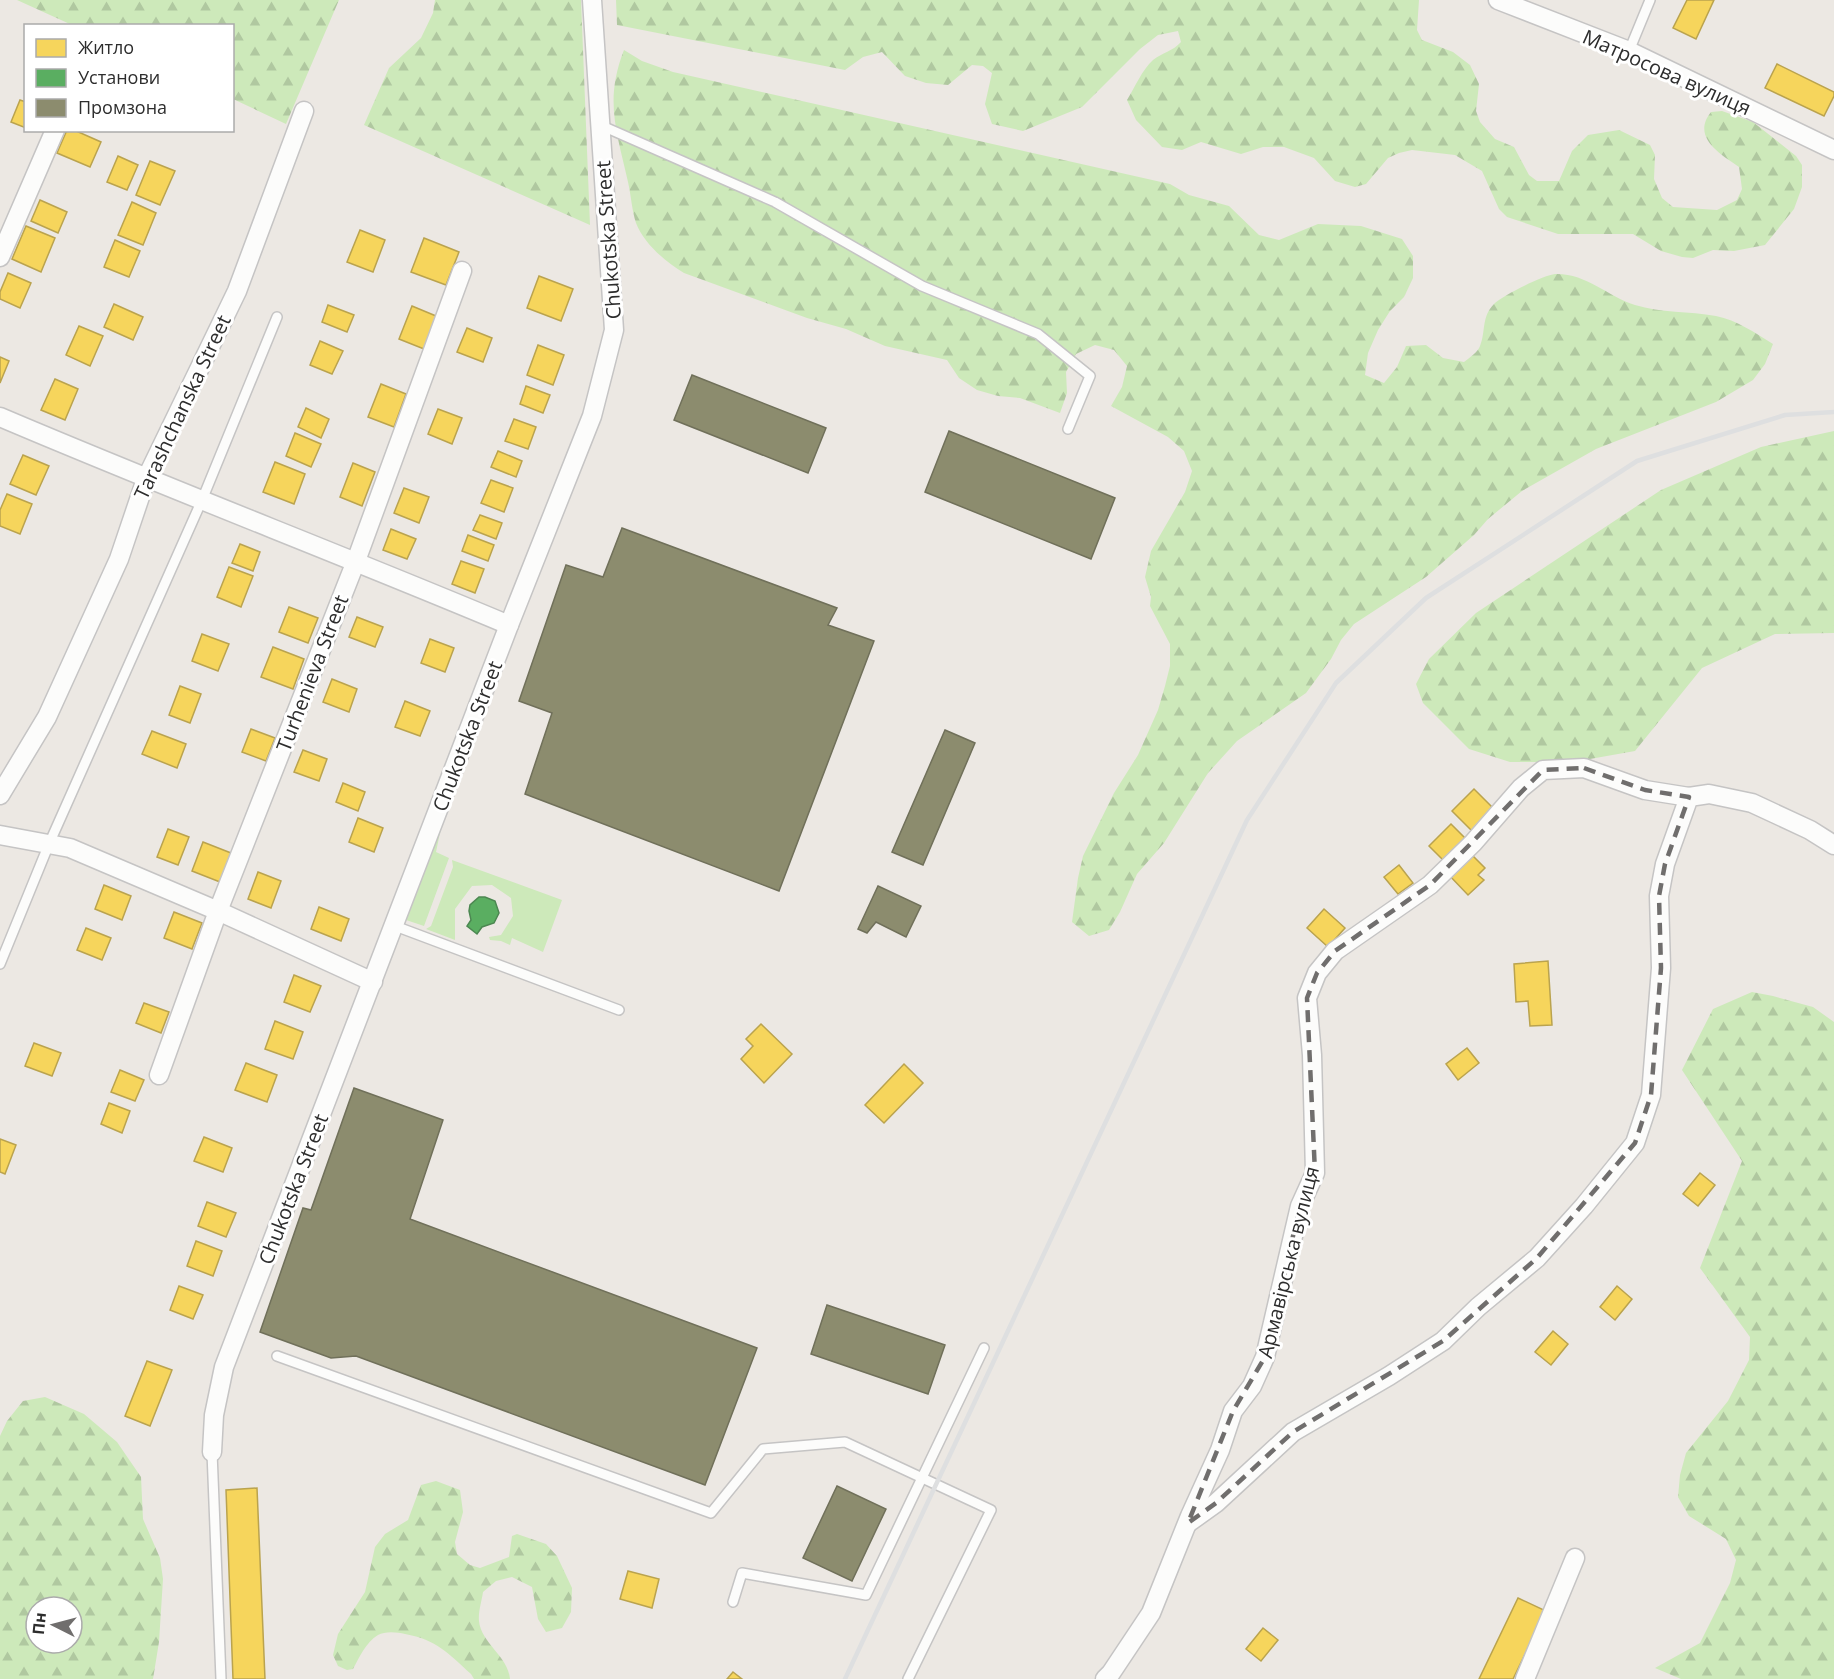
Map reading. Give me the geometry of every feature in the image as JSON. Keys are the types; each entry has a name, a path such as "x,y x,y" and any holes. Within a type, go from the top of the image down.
{"street":[{"name":"Chukotska Street","path":"212,1452 214,1415 224,1367 509,625 592,416 614,330 592,0"},
{"name":"Матросова вулиця","path":"1498,0 1629,51 1834,150"},
{"name":"Tarashchanska Street","path":"0,795 47,717 119,559 146,479 237,291 304,111"},
{"path":"0,257 54,132"},
{"name":"Turhenieva Street","path":"159,1075 218,911 356,561 462,271"},
{"path":"0,417 146,479 356,561 509,625"},
{"name":"Армавірська вулиця","path":"1105,1679 1151,1613 1220,1450 1233,1411 1252,1386 1265,1357 1300,1206 1315,1173 1312,1055 1307,998 1317,973 1335,951 1430,885 1473,843 1521,789 1543,770 1584,768 1646,790 1689,797 1709,794 1752,803 1810,830 1834,845"},
{"path":"1188,1523 1216,1503 1293,1432 1389,1376 1443,1341 1478,1307 1537,1258 1584,1206 1635,1143 1651,1095 1661,968 1659,896 1665,864 1689,797"},
{"path":"0,835 70,848 218,911 373,982"},
{"path":"1525,1679 1575,1558"}],"lane":[{"path":"1629,51 1650,0"},
{"path":"600,125 775,202 922,286 1038,334 1090,376 1068,429"},
{"path":"0,963 49,844 202,500 277,317"},
{"path":"394,926 619,1010"},
{"path":"732,1602 742,1573 866,1594 984,1347"},
{"path":"277,1356 711,1514 763,1449 845,1442 992,1510 908,1679"},
{"path":"212,1452 221,1679"}],"highlighted area":[{"path":"1584,768 1645,790 1689,797 1665,864 1659,896 1661,968 1651,1095 1635,1143 1537,1258 1443,1341 1293,1432 1216,1503 1188,1523 1233,1411 1265,1357 1300,1206 1315,1173 1307,998 1317,973 1335,951 1430,885 1543,770"}],"green space":[{"path":"17,0 339,0 286,124 234,99 234,24 70,24"},
{"path":"435,0 581,0 590,225 364,125 389,68 421,38 433,13"},
{"path":"616,0 1419,0 1417,30 1422,40 1453,52 1470,65 1479,84 1476,111 1480,122 1495,139 1514,147 1529,175 1537,181 1559,181 1572,151 1588,135 1619,130 1650,145 1655,155 1654,179 1662,198 1673,207 1717,210 1737,200 1742,189 1739,167 1710,144 1706,137 1704,129 1711,112 1722,111 1753,122 1796,156 1802,165 1802,187 1794,209 1765,245 1734,251 1713,250 1693,258 1682,257 1661,251 1633,234 1558,234 1507,217 1499,209 1482,171 1455,155 1412,150 1399,153 1388,158 1366,184 1355,187 1335,181 1314,158 1284,147 1263,147 1241,154 1201,142 1182,150 1162,147 1136,120 1127,100 1149,64 1181,42 1178,31 1158,35 1140,49 1082,107 1023,131 992,124 985,104 992,73 983,66 972,65 948,85 926,83 905,76 882,52 863,57 845,70 617,25"},
{"path":"624,50 642,61 673,72 1170,184 1189,195 1229,206 1259,235 1279,240 1318,224 1361,226 1402,239 1413,256 1413,278 1404,297 1390,311 1378,330 1368,353 1365,375 1384,383 1397,367 1406,346 1426,345 1443,358 1464,362 1479,348 1485,319 1494,304 1523,286 1555,274 1577,277 1625,301 1645,308 1724,318 1746,327 1773,344 1765,364 1753,380 1716,402 1596,449 1522,491 1488,519 1474,535 1426,577 1354,624 1306,693 1237,741 1208,773 1164,843 1137,874 1109,930 1089,936 1072,922 1083,856 1114,793 1138,755 1158,710 1170,666 1170,644 1150,606 1151,597 1145,577 1151,551 1185,492 1192,471 1184,451 1168,437 1111,406 1122,387 1127,366 1114,350 1095,345 1076,354 1066,372 1067,393 1060,413 1020,398 998,396 977,390 959,378 947,360 885,346 846,329 807,318 684,273 670,264 644,238 633,213 614,116 615,85"},
{"path":"1834,431 1834,633 1775,634 1702,668 1635,751 1573,762 1510,762 1469,749 1423,703 1416,684 1429,659 1476,613 1661,490 1761,447"},
{"path":"437,825 441,828 436,852 449,858 424,926 403,919"},
{"path":"452,860 562,900 543,952 512,938 510,945 490,940 489,937 501,935 513,916 511,898 492,885 472,886 455,909 455,940 426,929 431,926 453,867"},
{"path":"1752,992 1813,1007 1834,1022 1834,1679 1681,1679 1655,1668 1700,1643 1730,1583 1736,1560 1726,1539 1689,1516 1678,1497 1680,1475 1686,1453 1728,1401 1749,1360 1750,1337 1700,1268 1742,1161 1682,1070 1713,1009"},
{"path":"45,1397 84,1414 117,1442 141,1477 143,1519 160,1558 163,1579 159,1642 153,1679 0,1679 0,1436 7,1421 23,1401"},
{"path":"436,1481 460,1490 463,1512 455,1542 457,1554 470,1565 480,1568 509,1557 512,1536 517,1534 546,1544 557,1556 572,1588 571,1612 562,1628 546,1632 538,1619 532,1587 512,1577 496,1581 483,1592 479,1617 481,1629 505,1663 510,1679 474,1679 434,1644 416,1637 391,1632 374,1638 363,1650 353,1669 347,1670 338,1666 333,1655 338,1634 365,1592 375,1547 385,1534 408,1520 421,1485"}],"building: Житло":[{"path":"1687,0 1714,0 1696,39 1673,28"},
{"path":"1777,64 1834,92 1824,116 1765,88"},
{"path":"20,100 24,101 24,127 11,122"},
{"path":"66,132 78,132 101,142 90,167 57,153"},
{"path":"118,156 138,165 127,190 107,182"},
{"path":"150,161 175,171 160,205 136,195"},
{"path":"40,200 67,212 58,233 31,221"},
{"path":"132,202 156,213 143,245 118,235"},
{"path":"26,226 55,238 41,272 12,259"},
{"path":"360,230 385,240 373,272 347,262"},
{"path":"424,238 459,252 446,285 411,272"},
{"path":"115,240 140,251 129,277 104,267"},
{"path":"8,273 31,283 20,308 0,299 0,292"},
{"path":"539,276 573,289 561,321 527,308"},
{"path":"114,304 143,317 133,340 104,327"},
{"path":"328,305 354,315 347,332 322,322"},
{"path":"412,306 436,316 424,349 399,339"},
{"path":"79,326 103,336 90,366 66,355"},
{"path":"467,328 492,338 483,362 457,352"},
{"path":"320,341 343,351 332,374 310,365"},
{"path":"538,345 564,355 553,385 527,375"},
{"path":"0,357 9,361 0,383"},
{"path":"55,379 78,389 65,420 41,410"},
{"path":"381,384 406,394 394,427 368,417"},
{"path":"526,386 550,395 543,413 520,404"},
{"path":"306,408 329,419 321,438 298,427"},
{"path":"438,409 462,418 452,444 428,434"},
{"path":"514,419 536,427 528,449 505,441"},
{"path":"295,433 321,444 311,467 286,456"},
{"path":"498,451 522,461 516,477 491,467"},
{"path":"23,455 49,466 36,495 10,484"},
{"path":"275,462 305,474 294,504 263,492"},
{"path":"353,463 375,472 362,506 340,497"},
{"path":"491,480 513,488 504,512 481,503"},
{"path":"404,488 429,497 419,523 394,513"},
{"path":"7,494 32,504 20,534 0,526 0,510"},
{"path":"480,515 502,523 496,539 473,530"},
{"path":"391,529 416,539 407,559 383,550"},
{"path":"468,535 494,545 488,561 462,551"},
{"path":"240,544 260,552 253,571 232,563"},
{"path":"461,561 484,569 475,593 452,584"},
{"path":"229,567 253,576 241,607 217,597"},
{"path":"289,607 318,618 308,643 279,632"},
{"path":"357,617 383,627 375,647 349,637"},
{"path":"202,634 229,644 218,671 192,661"},
{"path":"430,639 454,648 445,672 421,663"},
{"path":"273,647 304,659 293,689 261,677"},
{"path":"332,679 357,689 349,712 323,702"},
{"path":"180,686 201,694 190,723 169,715"},
{"path":"405,701 430,711 420,736 395,727"},
{"path":"251,729 275,738 266,761 242,752"},
{"path":"152,731 186,744 177,768 142,754"},
{"path":"303,750 327,759 319,781 294,772"},
{"path":"343,783 365,792 358,811 336,802"},
{"path":"1474,789 1494,809 1472,831 1452,811"},
{"path":"358,818 383,828 374,852 349,842"},
{"path":"1451,824 1465,838 1443,860 1429,846"},
{"path":"168,829 189,837 178,865 157,857"},
{"path":"203,842 231,853 220,882 192,871"},
{"path":"1470,853 1485,868 1478,875 1484,880 1468,895 1448,874"},
{"path":"1399,865 1413,883 1398,894 1384,877"},
{"path":"258,872 281,881 271,908 248,899"},
{"path":"104,885 131,896 122,920 95,909"},
{"path":"319,907 349,919 341,941 311,929"},
{"path":"1324,909 1345,928 1328,947 1307,928"},
{"path":"174,912 202,923 192,949 164,938"},
{"path":"86,928 111,938 102,960 77,950"},
{"path":"1548,961 1552,1025 1530,1026 1528,1001 1516,1002 1514,964"},
{"path":"294,975 321,986 310,1012 284,1002"},
{"path":"144,1003 169,1012 161,1033 136,1023"},
{"path":"275,1021 303,1032 293,1059 265,1049"},
{"path":"761,1024 792,1054 764,1083 741,1059 753,1046 746,1039"},
{"path":"34,1043 61,1053 52,1076 25,1066"},
{"path":"1467,1048 1479,1063 1458,1080 1446,1064"},
{"path":"246,1063 277,1075 267,1102 235,1090"},
{"path":"904,1064 923,1083 884,1123 865,1105"},
{"path":"120,1070 144,1080 135,1101 111,1092"},
{"path":"109,1103 130,1111 122,1133 101,1124"},
{"path":"204,1137 232,1148 223,1172 194,1161"},
{"path":"0,1139 16,1145 5,1174 0,1172"},
{"path":"1700,1173 1715,1185 1698,1206 1683,1194"},
{"path":"207,1202 236,1213 226,1237 198,1226"},
{"path":"196,1241 222,1251 213,1276 187,1266"},
{"path":"179,1286 203,1295 193,1319 170,1310"},
{"path":"1617,1286 1632,1299 1615,1320 1600,1307"},
{"path":"1553,1331 1568,1344 1551,1365 1535,1352"},
{"path":"147,1361 172,1370 150,1426 125,1416"},
{"path":"257,1488 265,1679 233,1679 226,1490"},
{"path":"628,1571 659,1579 652,1608 620,1599"},
{"path":"1518,1598 1546,1611 1513,1679 1479,1679"},
{"path":"1263,1628 1278,1640 1261,1661 1246,1649"},
{"path":"733,1672 742,1679 727,1679"}],"building: Установи":[{"path":"479,897 495,901 499,913 494,923 482,927 477,934 467,926 471,920 470,905"}],"building: Промзона":[{"path":"692,375 826,428 808,473 674,420"},
{"path":"949,431 1115,498 1091,559 925,492"},
{"path":"622,528 837,608 828,625 874,641 779,891 525,794 552,713 519,701 566,565 603,577"},
{"path":"945,730 975,743 923,865 892,852"},
{"path":"878,886 921,906 906,937 876,922 867,933 858,929"},
{"path":"354,1088 443,1120 410,1219 757,1348 705,1485 356,1356 331,1358 260,1332 303,1208 311,1210"},
{"path":"827,1305 945,1345 928,1394 811,1354"},
{"path":"837,1486 886,1509 852,1581 803,1558"}],"railway":[{"path":"845,1679 1247,820 1336,683 1426,598 1637,461 1785,415 1834,412"}]}
